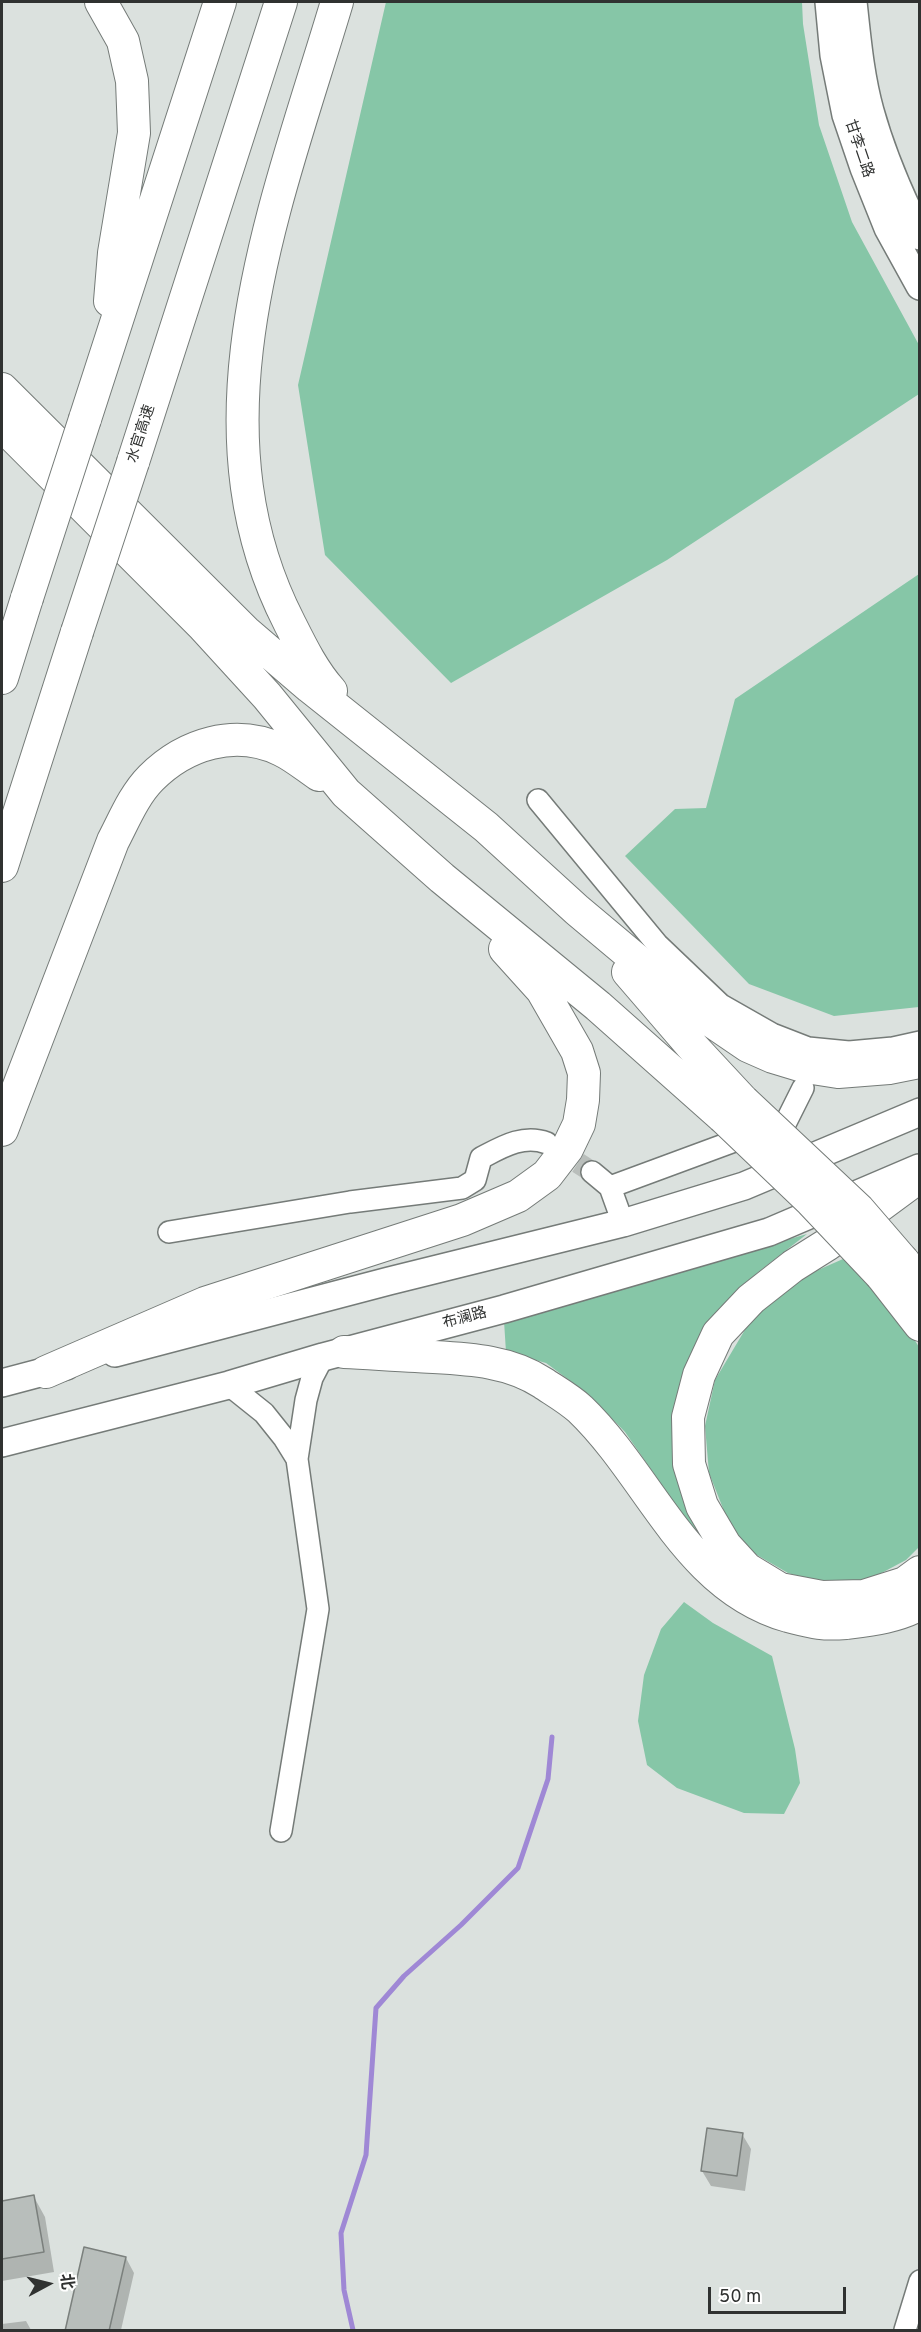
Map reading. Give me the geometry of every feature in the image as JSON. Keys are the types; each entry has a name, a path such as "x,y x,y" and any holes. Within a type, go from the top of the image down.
{"highway":[{"path":"101,2 123,41 132,81 134,134 114,252 104,358"},
{"path":"2,678 220,2"},
{"name":"水官高速","path":"2,866 281,2"},
{"path":"337,2 263,252 246,345 242,433 247,482 255,525 265,566 281,606 321,680 374,738"},
{"path":"2,389 247,633 310,687 486,827 577,910 701,1014 748,1046 773,1057 806,1067 838,1072 889,1068 920,1062"},
{"path":"2,425 203,626 267,696 346,793"},
{"path":"2,1130 113,841 131,806 151,779 176,758 202,744 226,739 255,741 281,750 346,793 442,878 598,1006 733,1109"},
{"path":"46,1372 205,1303 462,1220 518,1196 547,1175 567,1149 579,1124 584,1073 577,1051 542,990 442,878"},
{"path":"577,910 690,1044 733,1109 811,1201 901,1273 920,1324"},
{"path":"920,1176 828,1244 793,1266 751,1299 718,1334 699,1375 688,1417 689,1464 702,1506 725,1545 747,1569 780,1589 822,1598 864,1596 905,1583 920,1572"},
{"path":"334,1354 459,1357 501,1364 541,1381 579,1408 637,1478 682,1540 720,1580 741,1597 774,1612 822,1625 876,1620 920,1604"}],"main road":[{"name":"甘李二路","path":"829,2 834,55 846,115 888,228 920,286"},
{"name":"甘李二路","path":"853,2 858,53 870,110 886,159 920,236"},
{"path":"2,1383 389,1281 623,1223 744,1186 920,1112"},
{"name":"布澜路","path":"2,1443 229,1385 334,1354 504,1309 769,1232 920,1168"}],"street":[{"path":"538,800 657,944 722,1005 772,1034 808,1051 849,1052 920,1042"},
{"path":"610,1187 786,1122 803,1088"},
{"path":"169,1232 350,1202 462,1188 475,1180 481,1158 506,1145 528,1139 547,1143"},
{"path":"592,1172 610,1187 623,1223"},
{"path":"281,1831 318,1609 297,1460 312,1378 334,1354"},
{"path":"229,1385 264,1413 284,1438 297,1460"},
{"path":"905,2331 920,2281"}],"green space":[{"path":"386,2 802,2 803,24 819,125 852,222 919,345 919,394 667,560 451,683 325,555 298,385"},
{"path":"919,574 919,1007 834,1016 749,984 625,856 675,809 706,808 735,699"},
{"path":"807,1234 757,1273 720,1320 694,1367 703,1532 707,1550 625,1432 588,1394 546,1363 506,1352 504,1321"},
{"path":"843,1259 884,1300 919,1347 919,1547 906,1560 874,1577 833,1587 788,1573 750,1551 728,1521 709,1473 705,1426 715,1380 749,1323 784,1285"},
{"path":"684,1602 713,1623 772,1656 795,1749 800,1783 784,1814 744,1813 677,1788 647,1765 638,1721 644,1675 661,1629"}],"building":[{"path":"707,2128 743,2133 737,2176 701,2171"},
{"path":"34,2195 44,2252 2,2259 2,2201"},
{"path":"84,2247 126,2257 109,2331 65,2331"}],"waterway":[{"path":"353,2330 344,2290 341,2233 366,2155 376,2008 404,1976 461,1925 518,1868 548,1779 552,1737"}],"tunnel":[{"path":"552,1146 592,1172"}]}
